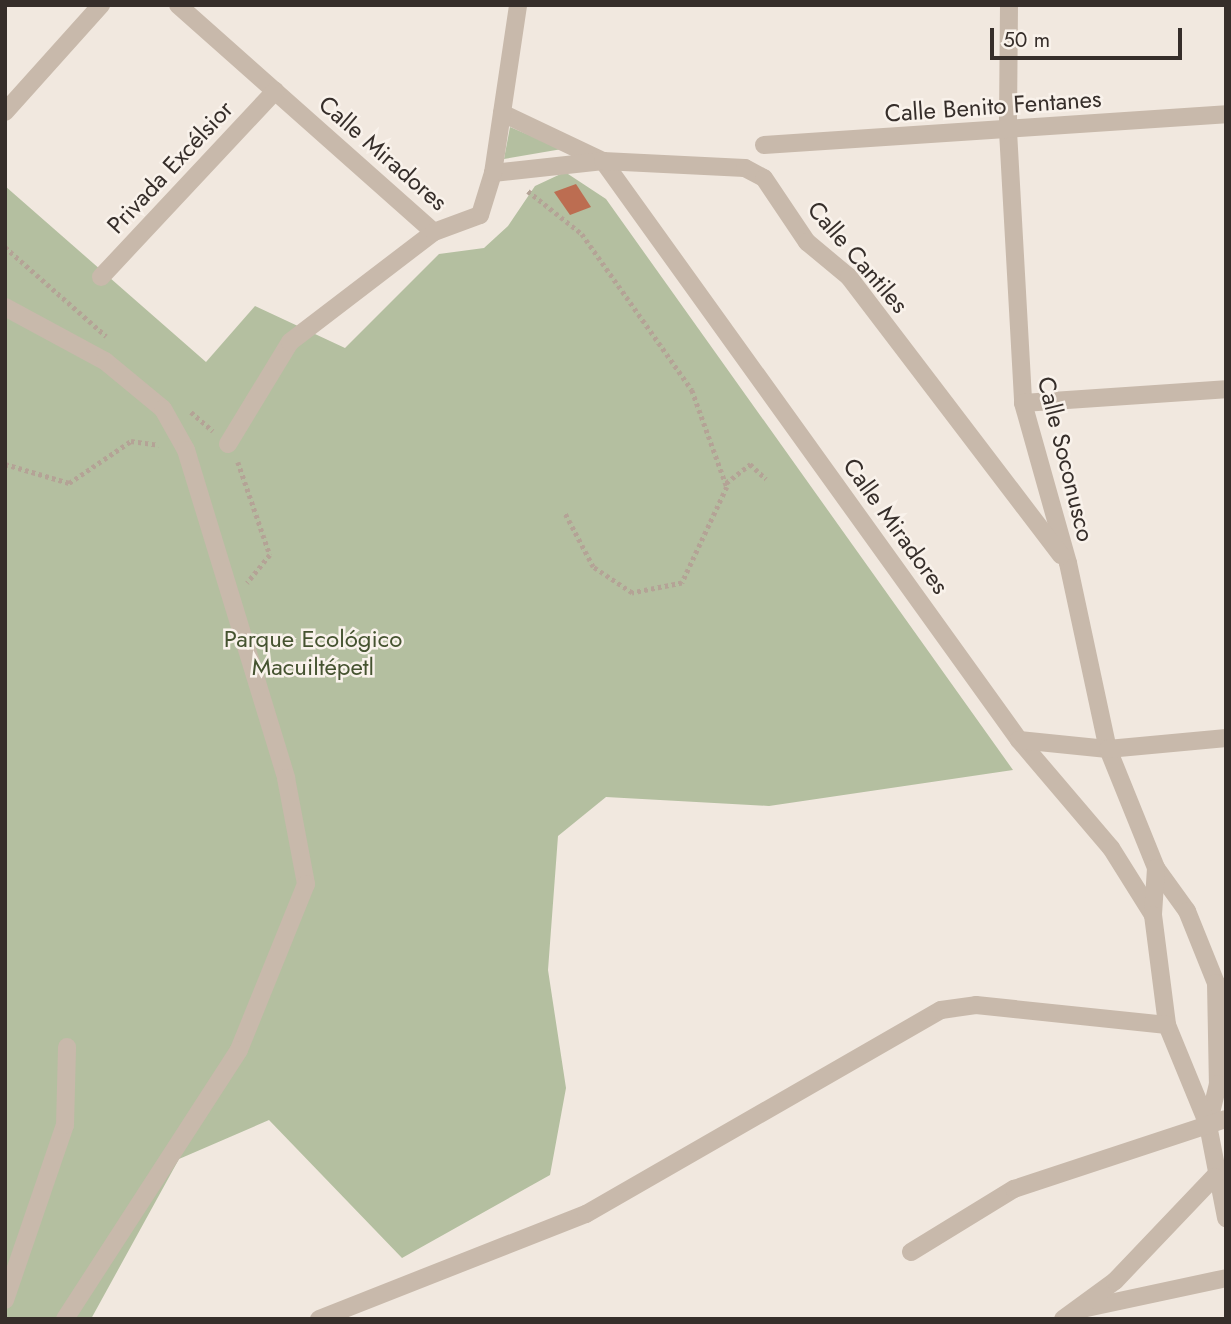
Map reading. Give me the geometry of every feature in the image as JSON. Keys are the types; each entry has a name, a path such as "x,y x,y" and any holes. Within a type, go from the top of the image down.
{"street":[{"path":"5,111 101,5"},
{"name":"Calle Miradores","path":"178,5 434,232 480,215 493,173"},
{"path":"518,5 493,173 603,161"},
{"name":"Calle Soconusco","path":"1009,5 1008,131 1023,403 1068,563 1108,749 1156,868 1187,911 1216,983 1218,1084 1208,1125"},
{"name":"Privada Excélsior","path":"101,277 275,91"},
{"name":"Calle Miradores","path":"502,113 603,161 1020,740 1111,848 1153,915"},
{"name":"Calle Benito Fentanes","path":"764,145 1008,131 1226,114"},
{"name":"Calle Cantiles","path":"603,161 745,168 764,178 807,242 849,277 1068,563"},
{"path":"228,444 290,342 434,232"},
{"path":"5,307 105,361 163,409 186,450 286,778 306,884 239,1050 65,1319"},
{"path":"1023,403 1226,389"},
{"path":"1020,740 1108,749 1226,738"},
{"name":"Calle Soconusco","path":"1156,868 1153,915 1167,1025 1208,1125 1214,1177 1226,1218"},
{"path":"319,1319 586,1214 941,1010 976,1005 1167,1025"},
{"path":"5,1300 65,1125 67,1047"},
{"path":"911,1252 1014,1189 1226,1119"},
{"path":"1063,1319 1115,1280 1214,1177"},
{"path":"1079,1309 1226,1278"}],"path":[{"path":"493,173 540,197 582,234 692,390 726,483"},
{"path":"5,464 24,464 69,483 131,441 186,450"},
{"path":"564,512 593,567 632,593 682,583 726,483 750,464 766,480"}],"green space":[{"path":"510,127 562,149 504,159"},
{"name":"Parque Ecológico Macuiltépetl","path":"565,172 606,199 1013,770 769,806 606,797 558,836 548,970 566,1088 550,1175 402,1258 269,1120 179,1159 91,1319 5,1319 5,186 206,362 255,306 345,348 439,254 484,248 508,226 535,186"}],"building":[{"path":"576,184 591,207 570,215 554,192"}]}
